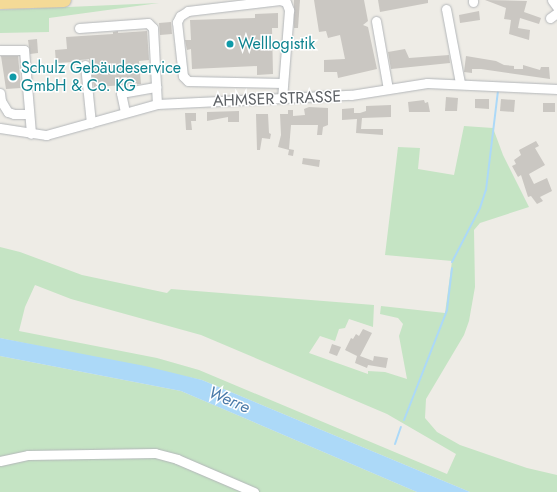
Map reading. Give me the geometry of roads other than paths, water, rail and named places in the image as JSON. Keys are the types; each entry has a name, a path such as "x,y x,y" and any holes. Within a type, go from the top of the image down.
{"highway":[{"path":"0,2 64,0"}],"street":[{"path":"282,98 284,84 289,10 286,2 280,0 188,11 180,16 177,22 183,76 188,81 284,84"},
{"path":"552,0 557,7"},
{"path":"446,9 460,83"},
{"path":"376,21 388,89"},
{"path":"79,28 148,23 153,28 157,104"},
{"path":"0,50 24,50 31,134"},
{"path":"85,65 91,123"},
{"name":"AHMSER STRASSE","path":"0,128 31,134 46,134 157,104 351,95 427,83 460,83 557,89"},
{"path":"126,112 121,93 156,87"},
{"path":"0,93 1,102 8,112 14,114 29,114"},
{"path":"0,461 28,455 155,453 178,458 254,492"}],"water":[{"name":"Werre","path":"0,338 145,366 202,380 470,492 417,492 181,391 0,356"}],"waterway":[{"path":"452,262 480,208 486,190 498,91"},
{"path":"404,420 447,310 452,268"},
{"path":"395,444 401,427"}],"place":[{"name":"Welllogistik","path":"230,44"},
{"name":"Schulz Gebäudeservice GmbH & Co. KG","path":"13,77"}]}
